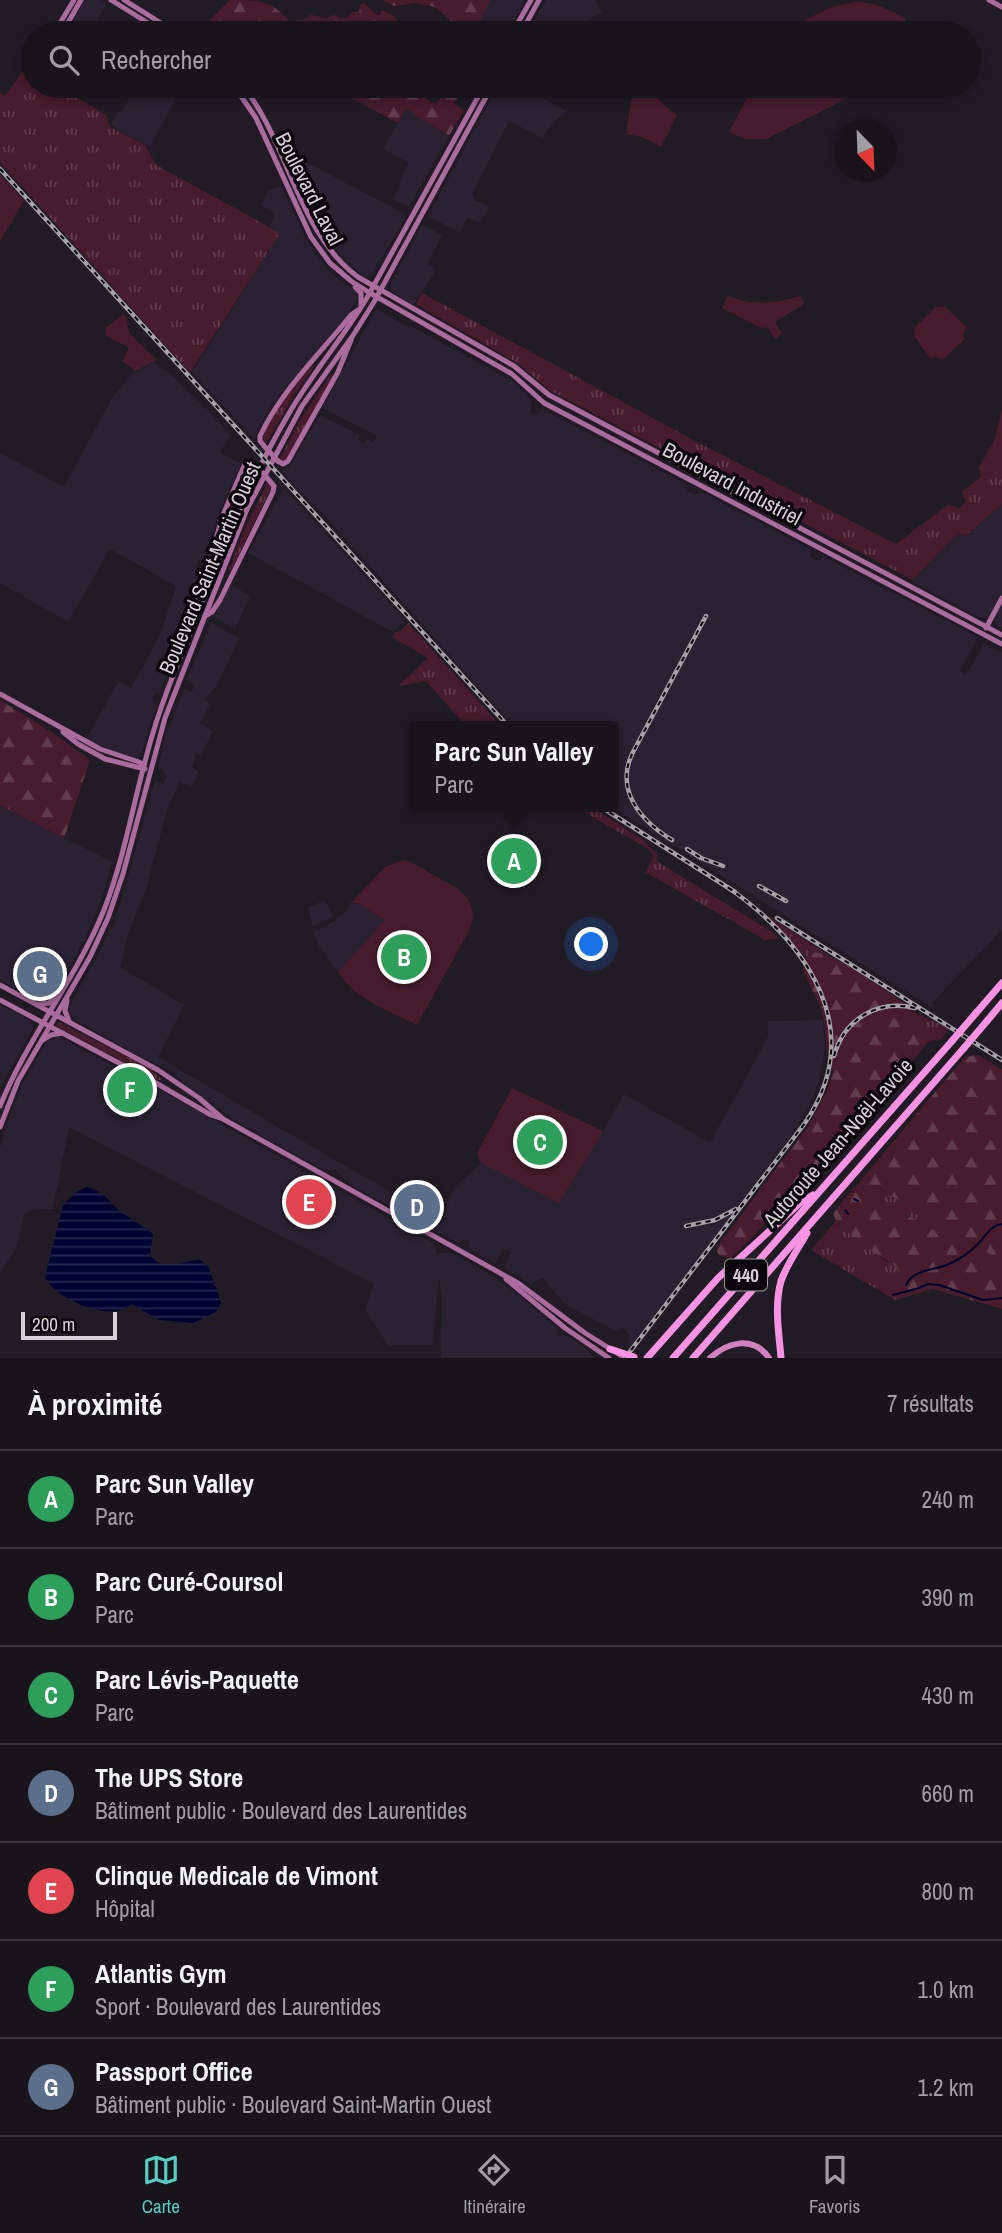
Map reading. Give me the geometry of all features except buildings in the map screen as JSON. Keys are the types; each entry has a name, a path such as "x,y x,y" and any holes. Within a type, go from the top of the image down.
{"highway":[{"name":"Autoroute Jean-Noël-Lavoie","path":"673,1358 1001,984"},
{"name":"Autoroute Jean-Noël-Lavoie","path":"693,1358 1002,1003"},
{"path":"610,1349 634,1357 648,1355 723,1274 800,1203 820,1191"},
{"path":"781,1358 778,1310 780,1286 787,1267 814,1220"}],"main road":[{"path":"61,21 74,0"},
{"path":"69,21 81,0"},
{"path":"111,0 145,21"},
{"path":"124,0 158,21"},
{"path":"519,21 531,0"},
{"path":"528,21 539,0"},
{"path":"989,0 1002,7"},
{"name":"Boulevard Laval","path":"242,98 256,118 314,243 327,261 351,281 375,292"},
{"name":"Boulevard Laval","path":"251,98 265,120 322,240 338,261 375,292"},
{"name":"Boulevard Saint-Martin Ouest","path":"384,276 478,98"},
{"name":"Boulevard Saint-Martin Ouest","path":"53,1014 67,997 96,946 113,905 165,718 252,499 299,411 368,310 375,292 485,98"},
{"path":"360,279 371,280 384,276 395,304 380,304 368,310"},
{"path":"351,281 362,295 361,308 351,315 289,389 260,438 265,447 283,464 288,461 347,355 352,337"},
{"name":"Boulevard Saint-Martin Ouest","path":"53,1014 106,903 160,711 246,495 292,409 361,308 375,292"},
{"name":"Boulevard Industriel","path":"375,292 454,343 512,374 544,402 1002,644"},
{"name":"Boulevard Industriel","path":"395,304 516,367 552,397 1002,635"},
{"path":"454,343 456,338 463,338"},
{"path":"310,363 320,367"},
{"path":"327,370 334,371 335,375"},
{"path":"198,613 197,603 206,567 223,514 234,487 246,464 250,462 274,485 274,489 217,604 212,612 205,616"},
{"path":"983,634 1002,598"},
{"path":"0,694 55,726 100,749 139,762 150,771"},
{"path":"0,985 170,1077 223,1119"},
{"path":"35,1004 50,1002 61,993"},
{"path":"67,997 65,1011 70,1023"},
{"path":"0,1000 159,1084 496,1270 625,1358"},
{"path":"0,1106 15,1071 53,1014"},
{"path":"0,1127 15,1087 41,1042 47,1025"},
{"path":"41,1042 50,1036 63,1033"},
{"path":"496,1270 560,1324 609,1358"},
{"path":"710,1358 727,1346 743,1342 757,1346 769,1358"}],"shaded area":[{"path":"85,0 101,0 107,4 95,21 73,20"},
{"path":"491,0 525,0 514,21 480,21"},
{"path":"546,0 595,0 602,12 588,21 535,21"},
{"path":"129,98 176,98 150,147 117,130 112,123"},
{"path":"492,98 543,98 566,111 542,138 509,121 472,194 474,200 490,207 480,223 467,217 460,233 428,216"},
{"path":"406,109 449,136 409,207 392,199 409,163 383,149"},
{"path":"294,160 302,160 405,214 371,277 366,277 348,263 329,242 292,164"},
{"path":"281,186 315,254 329,271 357,293 358,299 343,321 270,408 255,440 192,372 280,233 270,226 275,214 261,205 268,191"},
{"path":"422,225 442,235 428,264 436,269 414,305 393,292 390,285"},
{"path":"376,309 514,382 532,401 530,413 537,415 542,409 550,413 687,485 687,491 695,495 700,491 811,550 810,557 819,561 822,556 976,636 977,639 960,671 966,675 984,644 1002,652 1002,930 932,1003 934,1009 619,811 619,721 509,721 281,470 289,468 319,415 360,435 358,440 364,444 367,439 373,442 377,436 324,409 323,406"},
{"path":"154,362 207,409 231,435 220,452 241,464 220,510 205,560 199,559 195,567 201,572 189,614 159,694 155,693 153,700 156,705 142,752 136,758 106,749 86,739 117,684 119,682 131,688 159,637 176,586 110,549 68,622 0,583 0,453 64,487 112,398 130,376"},
{"path":"284,488 405,620 393,632 248,553"},
{"path":"1002,504 1002,629 997,626 995,620 987,617 984,619 912,582 958,533 967,536"},
{"path":"232,585 250,596 235,629 214,617 228,587"},
{"path":"211,623 239,638 217,685 205,699 210,705 200,723 213,731 201,755 196,753 192,767 199,772 191,788 180,782 167,810 147,886 128,934 120,967 184,1005 158,1057 443,1220 452,1190 481,1163 502,1172 603,1131 624,1094 710,1143 768,1037 768,1021 823,1020 825,1049 821,1074 811,1104 790,1137 628,1350 630,1335 622,1328 618,1332 568,1306 543,1278 530,1284 504,1268 511,1252 501,1248 503,1249 495,1264 468,1247 469,1242 463,1239 459,1244 351,1185 335,1170 325,1170 238,1123 176,1076 176,1073 145,1059 72,1018 68,1012 116,922 114,919 155,780 163,784 167,775 158,767 165,737 184,689 191,692 195,685 187,679"},
{"path":"0,805 112,862 102,898 78,953 56,991 48,1000 41,1002 0,980"},
{"path":"325,900 333,916 313,927 308,908"},
{"path":"358,903 386,920 338,972 313,933 333,922 347,911 350,904"},
{"path":"0,1005 30,1020 33,1029 0,1088"},
{"path":"59,1037 162,1091 428,1240 434,1245 437,1254 450,1252 489,1274 558,1329 557,1334 563,1337 566,1335 595,1358 441,1358 442,1296 439,1278 432,1345 388,1345 365,1310 374,1284 69,1127 53,1209 31,1210 24,1214 17,1247 0,1273 0,1148 4,1132 23,1083 39,1055 48,1041"}],"green space":[{"path":"230,0 248,0 270,5 289,21 209,21"},
{"path":"383,0 491,0 480,21 449,21 435,7 416,3 394,6"},
{"path":"854,2 868,3 905,18 906,21 804,21 829,8"},
{"path":"364,3 377,15 380,15 382,10 397,21 289,21 303,20 311,15 326,18 333,15 346,19 352,12 359,12 360,5"},
{"path":"21,74 21,98 78,98 106,115 110,127 145,145 156,165 280,233 190,373 0,162 0,93 6,95"},
{"path":"351,98 426,98 435,104 441,98 458,98 454,104 464,110 449,136 406,109 398,123"},
{"path":"632,98 657,98 677,115 661,147 642,137 626,134"},
{"path":"747,98 848,98 766,139 745,139 729,132"},
{"path":"0,174 24,200 0,242"},
{"path":"422,293 695,441 896,544 949,504 959,509 966,502 962,492 1002,460 1002,504 966,536 958,533 913,580 549,390 516,362 416,304"},
{"path":"728,295 745,301 764,303 801,296 804,304 775,322 782,334 775,339 767,327 763,329 722,308"},
{"path":"937,306 945,307 967,327 963,334 965,339 942,360 937,357 930,358 914,336 915,327"},
{"path":"123,314 131,335 157,360 136,371 122,361 129,348 105,335 106,328"},
{"path":"312,365 314,367 294,395 266,444 263,440 269,422"},
{"path":"331,374 333,377 287,460 283,461 280,459 300,420"},
{"path":"1002,408 1002,460 981,477 979,467 995,439"},
{"path":"251,466 254,468 212,564 228,509 246,469"},
{"path":"268,482 272,486 231,571 229,570 246,526"},
{"path":"408,623 496,721 462,721 426,681 400,686 428,658 392,637 395,632 399,632"},
{"path":"0,700 90,760 64,838 0,805"},
{"path":"584,812 600,812 643,840 657,854 656,861 769,930 779,939 763,940 645,872 654,856 647,848"},
{"path":"512,841 534,853 517,882 495,870"},
{"path":"403,860 458,889 470,902 473,912 470,929 417,1025 363,997 338,972 385,920 358,903 350,904 385,867"},
{"path":"767,915 828,955 811,952 806,957"},
{"path":"811,952 825,954 865,976 923,1019 931,1033 928,1042 815,1175 731,1258 720,1256 717,1247 809,1125 828,1089 833,1071 827,1052 825,1025 820,1006 803,971 806,957"},
{"path":"916,1013 950,1029 941,1039 928,1042 929,1029"},
{"path":"59,1022 151,1069 162,1080 56,1026"},
{"path":"974,1055 1002,1070 1002,1261 868,1182 862,1189 1002,1270 1002,1309 933,1289 895,1300 888,1296 899,1280 899,1271 837,1224 833,1213 964,1058"},
{"path":"512,1088 603,1131 559,1203 481,1163 477,1153"},
{"path":"868,1182 1002,1261 1002,1270 862,1189"},
{"path":"836,1221 900,1272 899,1280 888,1296 811,1250"}],"water":[{"path":"87,1187 104,1195 124,1214 153,1234 150,1255 155,1260 173,1264 201,1260 209,1268 221,1302 216,1312 193,1323 159,1320 132,1304 119,1311 98,1310 76,1303 57,1291 45,1277 63,1205 76,1192"}],"waterway":[{"path":"854,1199 858,1201"},
{"path":"845,1210 848,1214"},
{"path":"906,1285 919,1273 960,1258 977,1245 991,1229 1002,1224"},
{"path":"893,1295 928,1284 939,1285 983,1300 1002,1298"}],"railway":[{"path":"0,169 503,721"},
{"path":"672,840 650,824 634,804 629,792 628,768 632,754 706,616"},
{"path":"609,812 735,892"},
{"path":"687,849 701,858 723,866"},
{"path":"759,886 786,901"},
{"path":"625,1358 805,1123 823,1088 831,1055 829,1023 820,992 804,962 783,935 758,910 729,888"},
{"path":"777,918 1002,1060"},
{"path":"834,1056 846,1032 864,1015 888,1006 915,1008"},
{"path":"686,1226 715,1220 736,1209"}],"place":[{"name":"Parc Sun Valley","path":"514,861"},
{"name":"Parc Curé-Coursol","path":"404,957"},
{"name":"Passport Office","path":"40,974"},
{"name":"Atlantis Gym","path":"130,1090"},
{"name":"Parc Lévis-Paquette","path":"540,1142"},
{"name":"Clinque Medicale de Vimont","path":"309,1202"},
{"name":"The UPS Store","path":"417,1207"}]}
